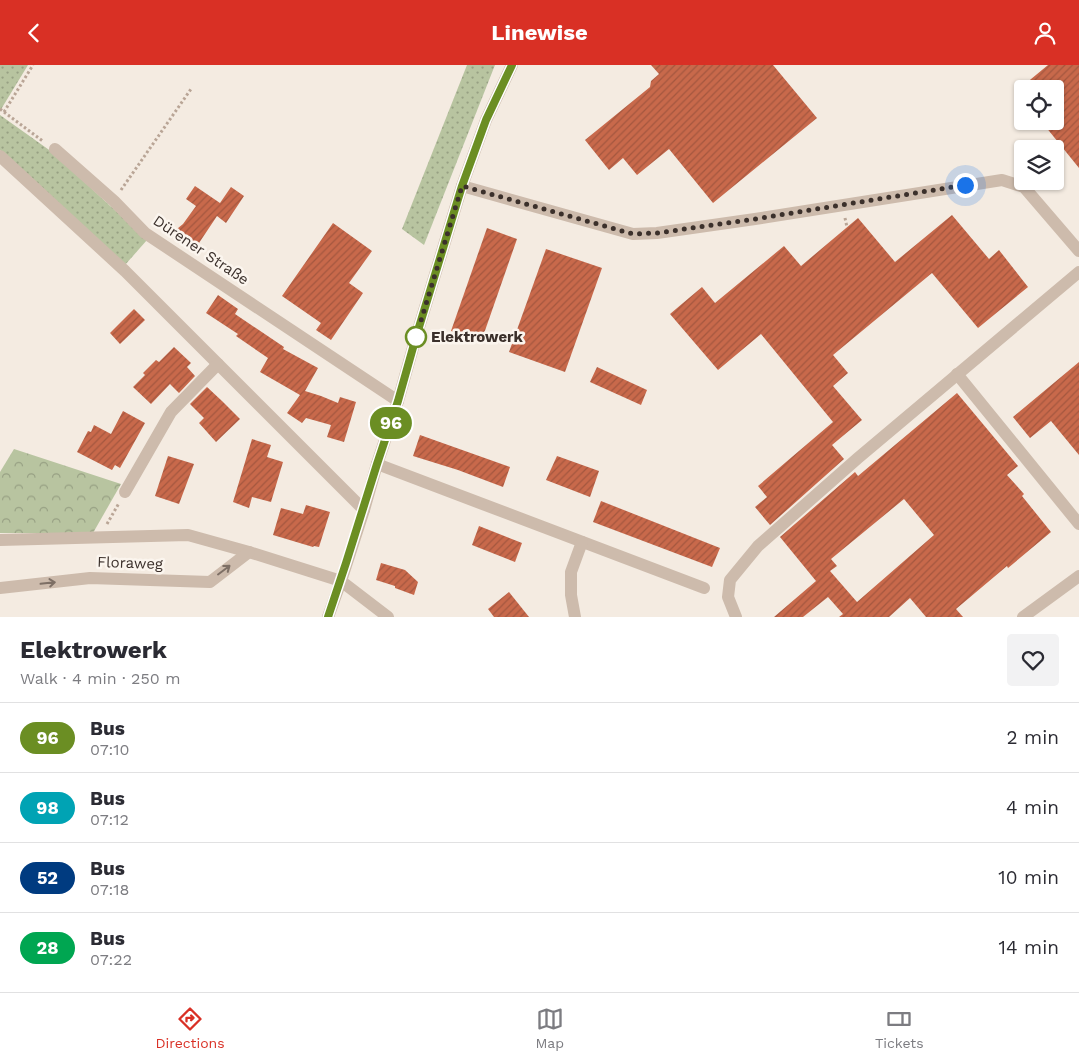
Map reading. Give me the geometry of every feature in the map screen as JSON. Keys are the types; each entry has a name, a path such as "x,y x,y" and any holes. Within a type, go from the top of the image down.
{"street":[{"path":"328,617 398,401 462,186 486,120 512,65"},
{"name":"Dürener Straße","path":"55,149 114,201 145,233 398,401"},
{"path":"0,156 124,271 364,510"},
{"path":"462,186 633,234 657,233 755,219 1002,179 1024,187 1079,251"},
{"path":"736,617 728,597 730,581 758,546 858,458 1079,272"},
{"path":"125,492 171,412 218,364"},
{"path":"957,375 1079,524"},
{"path":"377,464 704,588"},
{"name":"Floraweg","path":"0,540 188,535 341,581 388,617"},
{"path":"575,617 571,595 571,572 582,542"},
{"name":"Floraweg","path":"0,588 90,578 210,582 249,552"},
{"path":"1023,617 1079,576"}],"path":[{"path":"4,113 33,65"},
{"path":"114,201 191,89"},
{"path":"0,109 55,149"},
{"path":"100,537 125,492"}],"green space":[{"path":"0,65 28,65 0,111"},
{"path":"467,65 495,65 424,245 402,229"},
{"path":"0,115 52,152 147,240 125,265 0,150"},
{"path":"14,449 121,484 93,533 0,533 0,472"}],"building":[{"path":"651,65 773,65 817,118 713,203 669,149 637,175 623,158 609,170 585,140 650,87 651,81 659,74"},
{"path":"1048,65 1079,65 1079,168 1064,149 1064,140 1056,140 1048,130 1064,130 1064,80 1030,80"},
{"path":"195,186 220,203 231,187 244,196 226,223 217,216 195,249 172,233 183,224 196,206 186,199"},
{"path":"952,215 989,259 999,250 1028,287 978,328 932,273 833,355 848,373 833,386 862,420 832,445 844,459 770,525 755,507 767,497 758,486 833,422 761,334 718,370 670,314 702,287 715,303 784,246 801,266 858,218 895,262"},
{"path":"333,223 372,251 349,283 363,293 331,340 316,330 321,323 282,296"},
{"path":"487,228 517,239 481,342 451,331"},
{"path":"546,249 602,268 565,372 509,352"},
{"path":"218,295 238,309 235,314 284,347 283,349 318,368 305,391 338,403 340,397 356,402 344,442 327,437 331,425 306,418 302,423 287,413 300,395 260,372 268,358 236,336 238,334 206,313"},
{"path":"134,309 145,320 120,344 110,333"},
{"path":"174,347 191,363 187,367 195,376 179,393 170,384 151,404 133,387 156,360 159,362"},
{"path":"1079,362 1079,455 1051,421 1030,438 1013,417"},
{"path":"597,367 647,390 641,405 590,382"},
{"path":"207,387 240,419 216,442 199,423 204,418 190,404"},
{"path":"957,393 1018,466 1007,475 1024,494 1022,496 1051,532 956,609 963,617 926,617 910,598 889,617 839,617 843,614 828,597 803,617 774,617 816,581 780,537 855,472 858,476","holes":["904,499 934,535 857,602 830,571 837,566 831,559"]},
{"path":"123,411 145,423 120,468 115,465 112,470 77,452 88,431 91,432 94,425 111,434"},
{"path":"420,435 510,467 503,487 413,456"},
{"path":"252,439 271,445 267,457 283,462 271,502 252,497 249,508 233,502"},
{"path":"168,456 194,464 179,504 155,496"},
{"path":"557,456 599,471 590,497 546,480"},
{"path":"601,501 720,548 712,567 593,522"},
{"path":"306,505 330,512 319,547 313,547 273,535 281,508 303,514"},
{"path":"479,526 522,543 515,562 472,545"},
{"path":"381,563 405,570 418,582 414,595 376,580"},
{"path":"509,592 529,617 494,617 488,609"}],"bus line":[{"name":"96","path":"328,617 398,401 462,186 486,120 512,65"}],"place":[{"name":"Elektrowerk","path":"416,337"}],"route":[{"path":"416,337 462,186 633,234 657,233 755,219 965,185"}]}
